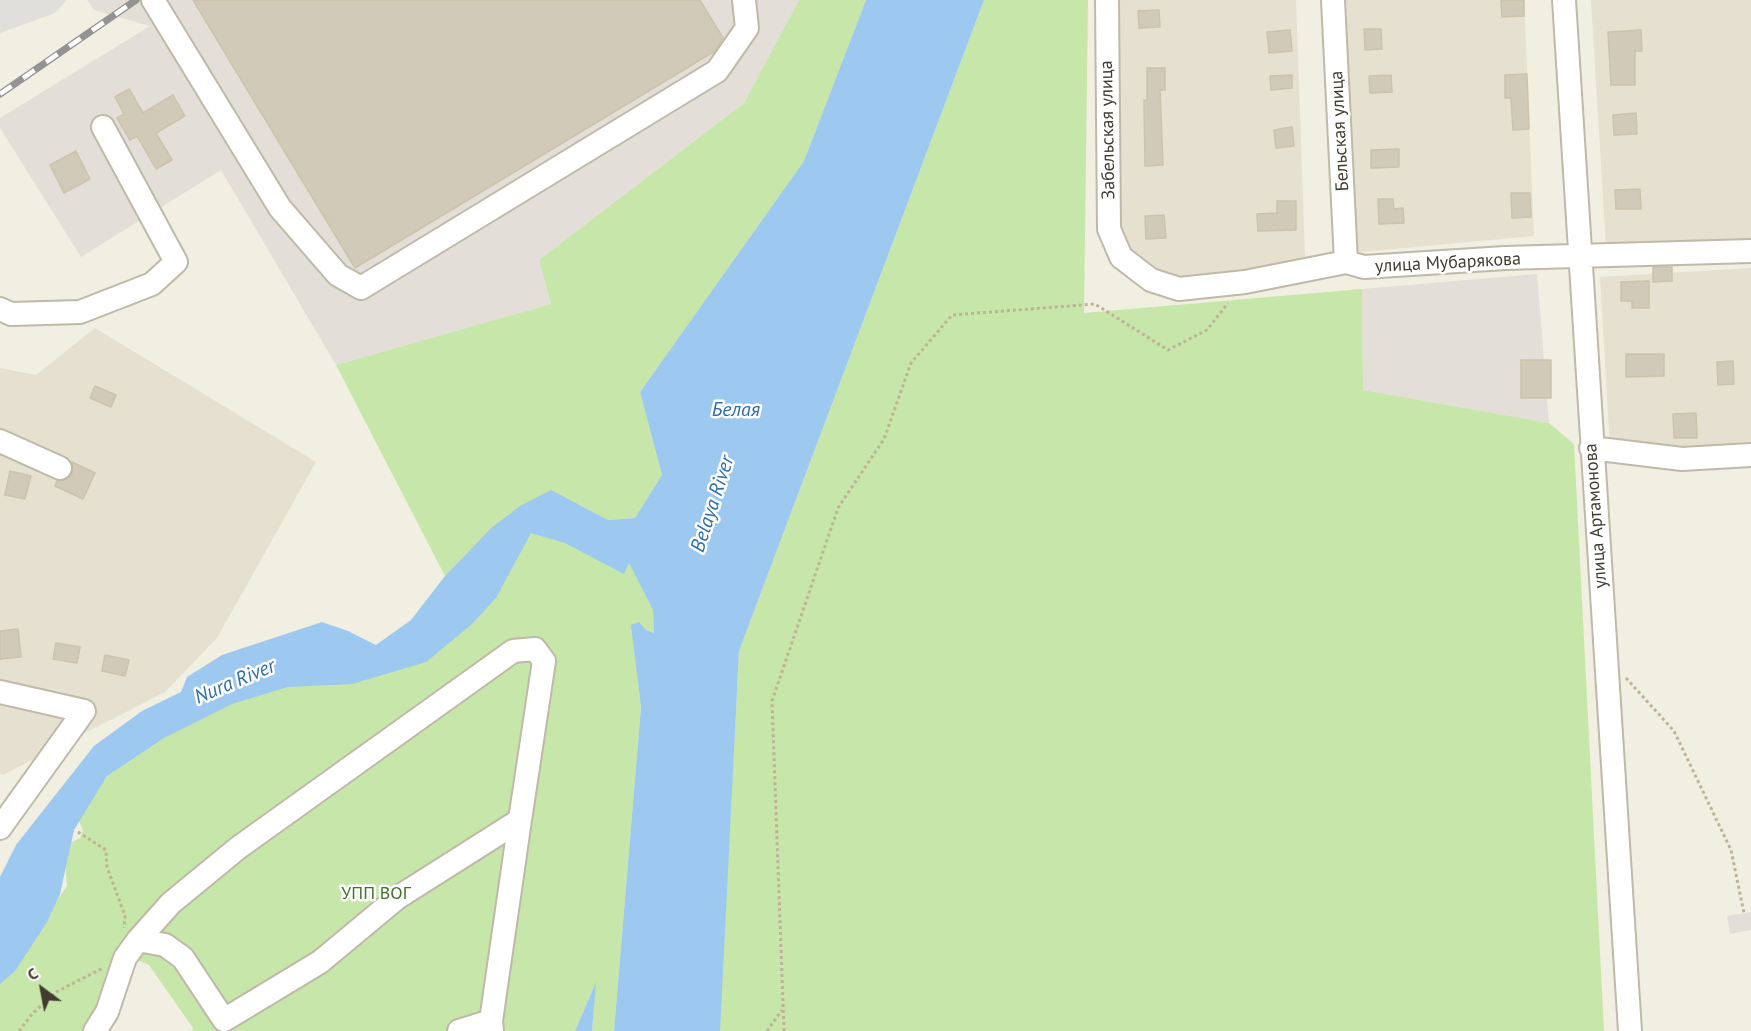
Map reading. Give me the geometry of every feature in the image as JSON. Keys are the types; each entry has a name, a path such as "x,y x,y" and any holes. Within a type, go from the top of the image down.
{"street":[{"path":"157,6 280,208 338,274 362,288 717,71 747,28 744,0"},
{"name":"Забельская улица","path":"1107,0 1109,229 1121,257"},
{"name":"Бельская улица","path":"1333,0 1346,262"},
{"name":"улица Артамонова","path":"1564,0 1578,258 1607,657 1630,1031"},
{"path":"0,309 12,314 80,312 152,284 176,262 102,127"},
{"name":"улица Мубарякова","path":"1121,257 1151,280 1179,289 1245,282 1346,262 1364,267 1505,258 1751,252"},
{"path":"0,441 60,468"},
{"path":"1591,448 1682,459 1751,454"},
{"path":"95,1031 107,1012 132,949 171,903 238,848 513,651 535,649 544,661 491,1026 459,1031"},
{"path":"0,692 84,711 0,828"},
{"path":"132,949 165,945 183,958 225,1026 320,962 397,898 520,820"}],"path":[{"path":"784,1031 772,701 838,508 884,439 911,363 952,315 1095,304 1168,350 1207,330 1245,282"},
{"path":"1607,657 1674,731 1731,850 1744,913"},
{"path":"19,1031 32,1014 56,992 132,949 122,943 125,916 107,867 106,850 78,832"},
{"path":"767,1031 783,1008"}],"shaded area":[{"path":"0,0 67,0 55,13 0,33"},
{"path":"87,0 799,0 744,103 539,260 551,304 336,365 221,170 81,257 0,128 0,118 150,26 94,10"},
{"path":"1111,0 1296,0 1305,258 1215,280 1154,280 1114,258"},
{"path":"1337,0 1524,0 1534,236 1350,253"},
{"path":"1591,0 1751,0 1751,243 1606,247"},
{"path":"1751,268 1751,456 1610,448 1600,277"},
{"path":"1537,274 1549,423 1363,390 1362,289"},
{"path":"95,328 316,462 217,638 165,692 3,775 0,774 0,368 36,375"},
{"path":"1751,912 1751,930 1730,934 1727,916"}],"green space":[{"path":"799,0 866,0 804,161 640,392 662,475 635,518 608,520 578,504 490,529 445,576 336,365 551,304 539,260 744,103"},
{"path":"984,0 1088,0 1084,313 1362,289 1363,390 1549,423 1574,444 1604,1031 719,1031 739,651"},
{"name":"УПП ВОГ","path":"527,528 629,562 653,610 654,633 632,625 641,707 614,1031 592,1031 595,984 575,1031 192,1031 193,1028 149,965 121,953 89,1031 0,1031 0,981 67,886 64,846 80,838 83,831 78,818 117,762 247,681 376,675"}],"water":[{"name":"Белая","path":"866,0 984,0 739,651 720,1031 614,1031 641,707 631,625 639,622 646,630 654,633 653,610 629,563 624,574 565,543 531,533 496,598 471,625 426,662 352,684 288,687 232,704 164,738 107,776 74,830 60,894 47,922 15,971 0,984 0,877 16,845 94,746 142,711 181,692 187,677 222,655 322,622 348,631 376,645 411,620 445,576 490,529 520,506 551,490 608,520 635,518 662,475 640,392 804,161"},
{"path":"596,982 592,1031 575,1031"}],"building":[{"path":"193,0 700,0 723,38 715,51 355,268"},
{"path":"1501,0 1524,0 1524,16 1502,17"},
{"path":"1159,10 1160,27 1139,28 1138,11"},
{"path":"1364,29 1381,29 1382,49 1365,50"},
{"path":"1290,30 1292,51 1269,53 1267,32"},
{"path":"1641,30 1642,51 1635,51 1635,85 1611,85 1608,32"},
{"path":"1147,68 1165,68 1165,90 1160,90 1163,165 1145,166 1144,100 1147,100"},
{"path":"1527,74 1529,129 1513,130 1511,98 1505,98 1505,75"},
{"path":"1292,75 1292,88 1271,90 1270,76"},
{"path":"1391,75 1392,92 1370,93 1369,76"},
{"path":"129,89 143,113 173,95 185,116 156,133 172,160 156,169 137,136 130,140 117,118 124,114 115,97"},
{"path":"1636,113 1637,134 1614,135 1613,115"},
{"path":"1292,127 1294,146 1276,148 1274,130"},
{"path":"1399,149 1399,167 1371,168 1371,150"},
{"path":"76,151 90,179 64,193 50,165"},
{"path":"1640,189 1641,209 1616,209 1615,190"},
{"path":"1511,193 1530,193 1531,217 1512,218"},
{"path":"1378,199 1393,199 1394,209 1403,208 1404,223 1379,224"},
{"path":"1277,201 1296,201 1296,230 1258,231 1257,214 1277,213"},
{"path":"1164,215 1166,238 1146,239 1145,216"},
{"path":"1653,267 1672,267 1672,281 1653,282"},
{"path":"1649,281 1649,308 1632,308 1632,301 1621,301 1621,282"},
{"path":"1626,354 1664,354 1664,376 1626,377"},
{"path":"1521,360 1551,360 1551,398 1521,398"},
{"path":"1733,361 1734,384 1718,385 1717,362"},
{"path":"95,386 116,395 111,407 90,398"},
{"path":"1696,413 1697,438 1674,438 1673,414"},
{"path":"72,462 95,473 83,499 55,486 57,481 67,479 72,474"},
{"path":"10,471 31,476 25,499 5,495"},
{"path":"18,629 21,657 0,659 0,631"},
{"path":"56,643 80,647 77,663 53,659"},
{"path":"105,655 129,660 125,676 102,671"}],"railway":[{"path":"0,94 136,0"}],"water label":[{"name":"Belaya River","path":"713,504"},
{"name":"Nura River","path":"235,682"}]}
